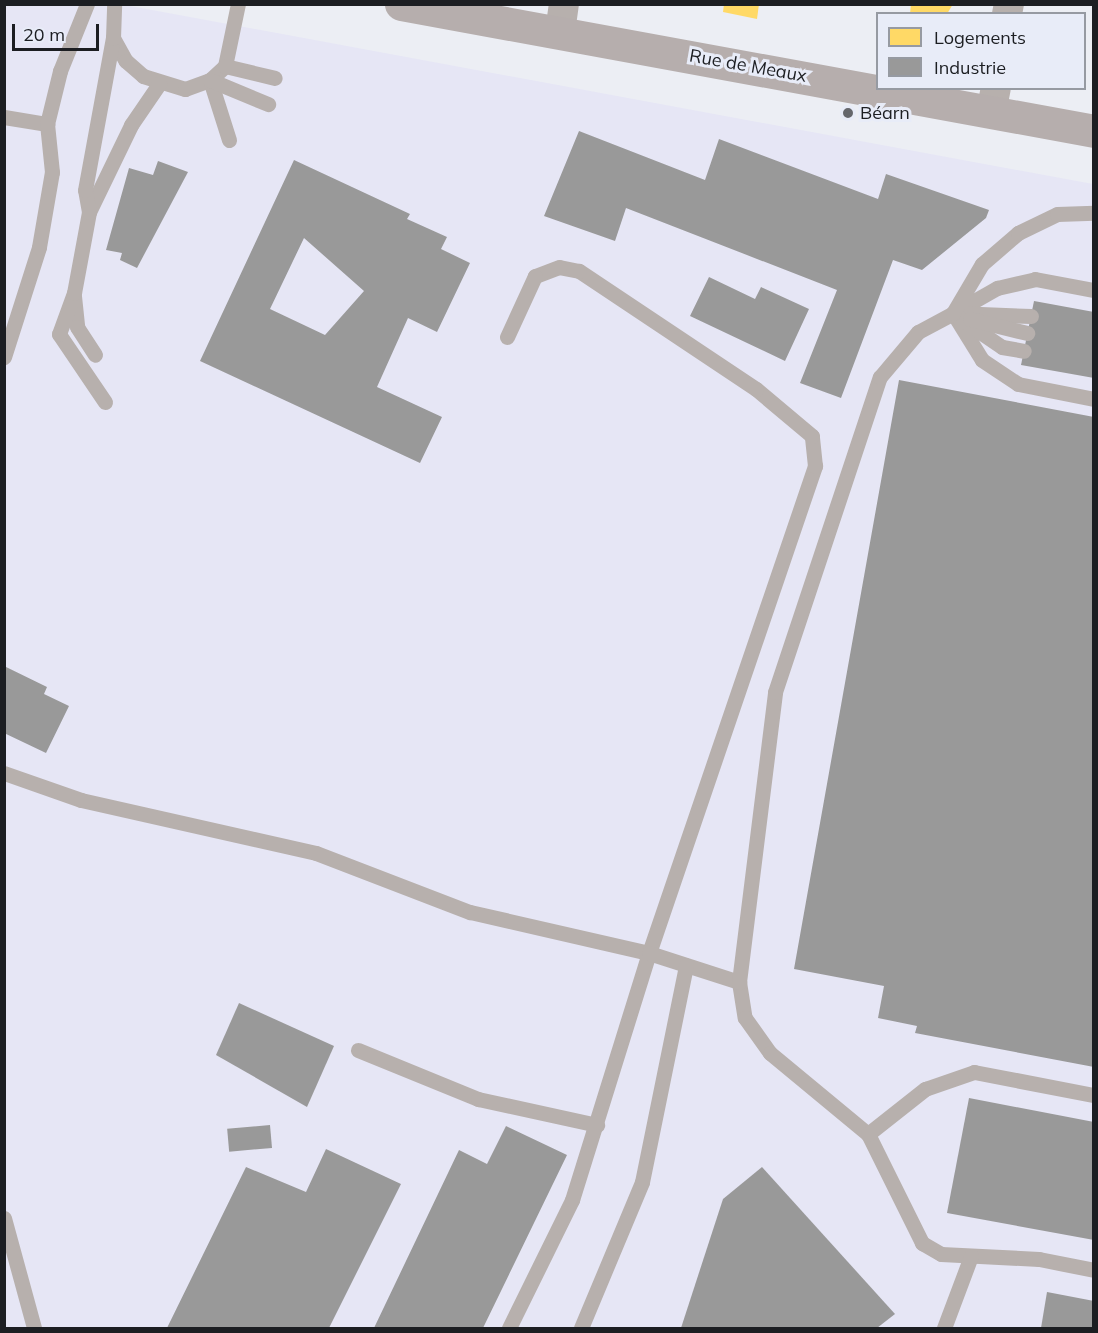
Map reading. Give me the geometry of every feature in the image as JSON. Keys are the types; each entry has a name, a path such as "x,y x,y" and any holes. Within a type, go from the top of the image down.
{"main road":[{"name":"Rue de Meaux","path":"401,4 562,18 876,78"},
{"name":"Rue de Meaux","path":"937,90 994,101 1094,131"}],"lane":[{"path":"4,357 39,247 52,172 47,124 60,71 87,4"},
{"path":"105,402 59,334 75,286 89,212 85,190 113,38 114,4"},
{"path":"113,38 126,61 159,84 185,89 210,80 225,66 238,4"},
{"path":"225,66 275,78"},
{"path":"210,80 268,104"},
{"path":"210,80 229,140"},
{"path":"89,212 103,193 131,125 159,84"},
{"path":"4,117 47,124"},
{"path":"953,314 982,264 1018,233 1057,214 1094,213"},
{"path":"507,337 535,276 559,267 579,271 756,389 812,436 814,466 650,953 572,1200 509,1329"},
{"path":"1094,290 1035,279 997,288 918,332 880,377 775,692 739,982 745,1018 770,1053 867,1134 922,1243 941,1254 1039,1259 1094,1270"},
{"path":"75,286 93,282"},
{"path":"75,286 76,327 95,355"},
{"path":"953,314 1031,316"},
{"path":"953,314 1027,333"},
{"path":"953,314 1002,347 1024,351"},
{"path":"953,314 982,360 1018,384 1094,399"},
{"path":"4,772 81,800 315,853 470,912 650,953 739,982"},
{"path":"581,1329 642,1182 686,965"},
{"path":"358,1050 478,1099 597,1125"},
{"path":"867,1134 925,1089 974,1071 1094,1095"},
{"path":"4,1218 34,1329"},
{"path":"945,1329 971,1256"}],"shaded area":[{"path":"5,5 125,5 1093,184 1093,1328 5,1328"}],"building: Logements":[{"path":"724,4 759,4 757,19 723,12"},
{"path":"911,4 953,4 948,12 910,12"}],"building: Industrie":[{"path":"579,131 705,180 719,139 878,199 886,174 989,210 986,218 922,270 893,260 841,398 800,383 837,290 626,208 615,241 544,216"},
{"path":"294,160 410,214 407,219 447,237 441,249 470,263 437,332 408,318 377,387 442,417 420,463 200,361","holes":["304,238 364,291 325,335 270,309"]},
{"path":"158,161 188,172 137,268 120,260 122,253 106,250 129,168 153,175"},
{"path":"709,277 755,299 761,287 809,309 785,361 690,316"},
{"path":"1034,301 1094,312 1094,378 1021,365"},
{"path":"899,380 1094,417 1094,1067 915,1033 917,1026 878,1018 884,986 794,969"},
{"path":"4,666 47,687 44,694 69,706 46,753 4,733"},
{"path":"239,1003 334,1046 307,1107 216,1055"},
{"path":"969,1098 1094,1122 1094,1240 947,1213"},
{"path":"270,1125 272,1148 229,1152 227,1129"},
{"path":"506,1126 567,1155 483,1328 374,1328 459,1150 487,1164"},
{"path":"326,1149 401,1184 329,1328 167,1328 246,1167 306,1192"},
{"path":"762,1167 895,1314 877,1328 681,1328 723,1199"},
{"path":"1047,1292 1094,1301 1094,1328 1041,1328"}],"place":[{"name":"Béarn","path":"848,113"}]}
